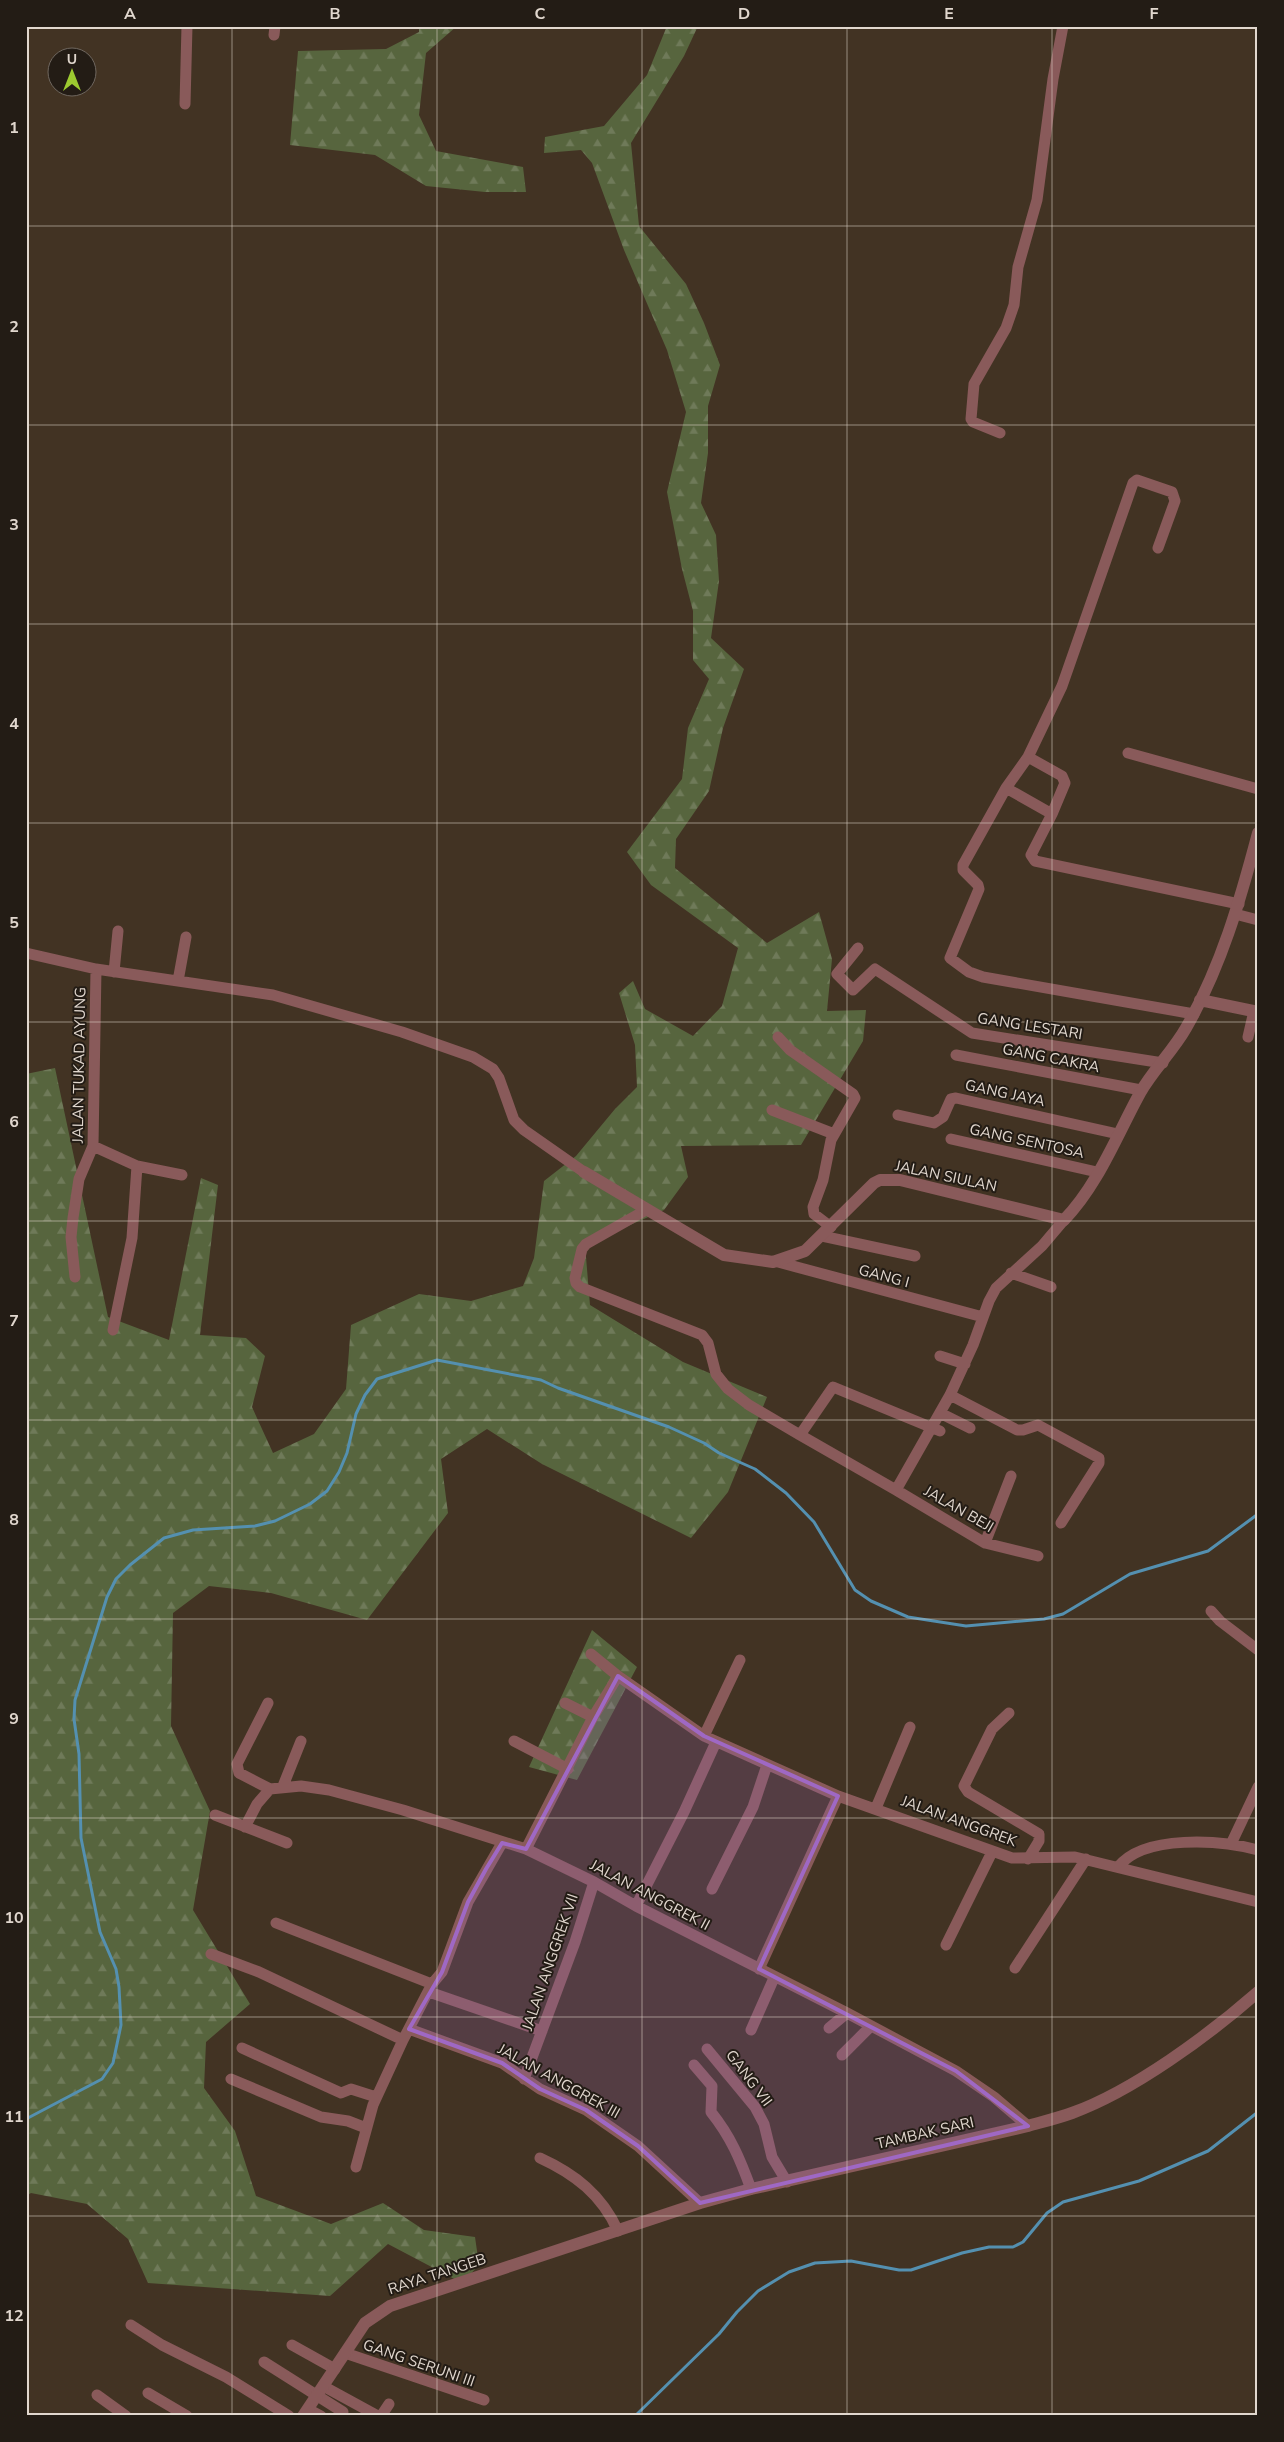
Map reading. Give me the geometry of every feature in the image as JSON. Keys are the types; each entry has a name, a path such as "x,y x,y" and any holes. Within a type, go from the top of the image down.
{"street":[{"path":"185,104 187,26"},
{"path":"1000,433 973,422 971,419 974,384 1006,328 1014,305 1018,267 1037,200 1056,61 1063,26"},
{"path":"1158,548 1175,501 1175,496 1172,492 1137,480 1133,484 1062,686 1028,757 1006,788 963,865 963,870 978,885 979,889 951,952 952,961 969,972 983,977 1194,1014"},
{"path":"1128,753 1258,789"},
{"path":"1028,757 1064,779 1065,783 1052,814 1031,853 1031,858 1237,909 1258,920"},
{"path":"1006,788 1052,814"},
{"path":"896,1490 936,1428 940,1413 965,1364 996,1288 1042,1246 1078,1205 1098,1172 1141,1090 1163,1063 1194,1014 1219,963 1237,909 1258,833"},
{"path":"114,972 118,931"},
{"path":"178,981 186,937"},
{"name":"GANG LESTARI","path":"858,948 837,974 853,990 875,969 972,1033 1163,1063"},
{"path":"26,953 96,969 273,995 402,1032 473,1057 485,1063 499,1078 514,1120 524,1130 584,1172"},
{"name":"JALAN TUKAD AYUNG","path":"75,1277 72,1237 74,1209 79,1179 93,1146 96,969"},
{"path":"1200,1000 1256,1011 1248,1037"},
{"path":"778,1037 790,1050 854,1096 853,1104 834,1134 812,1211 826,1232 915,1256"},
{"name":"GANG CAKRA","path":"956,1055 1141,1090"},
{"name":"GANG JAYA","path":"898,1115 934,1122 942,1117 951,1099 956,1098 1118,1134"},
{"path":"772,1110 834,1134"},
{"name":"GANG SENTOSA","path":"950,1139 1098,1172"},
{"path":"93,1146 137,1166 182,1175"},
{"path":"113,1330 132,1238 137,1166"},
{"name":"JALAN SIULAN","path":"584,1172 724,1255 766,1262 778,1262 805,1251 874,1183 890,1180 1064,1220"},
{"name":"JALAN BEJI","path":"646,1210 586,1244 580,1254 574,1278 580,1287 706,1338 716,1374 728,1389 748,1404 985,1543 1038,1556"},
{"name":"GANG I","path":"778,1262 983,1317"},
{"path":"1011,1273 1051,1287"},
{"path":"940,1356 965,1364"},
{"path":"800,1436 833,1387 936,1428"},
{"path":"950,1395 1017,1430 1038,1425 1098,1458 1099,1463 1060,1523"},
{"path":"940,1413 970,1428"},
{"path":"985,1543 1011,1476"},
{"path":"1211,1611 1220,1622 1258,1650"},
{"name":"JALAN ANGGREK","path":"591,1654 618,1676 704,1736 838,1796 1012,1858 1028,1859 1058,1856 1086,1860 1258,1902"},
{"path":"704,1736 740,1660"},
{"path":"526,1849 593,1717 618,1676"},
{"path":"245,1827 257,1804 270,1789 239,1773 237,1764 268,1703"},
{"path":"565,1704 593,1717"},
{"path":"1009,1713 992,1729 964,1786 968,1792 1039,1834 1039,1841 1028,1859"},
{"path":"876,1808 910,1728"},
{"path":"283,1786 301,1741"},
{"path":"514,1741 568,1769"},
{"path":"636,1906 684,1812 716,1742"},
{"path":"712,1890 753,1807 767,1765"},
{"name":"JALAN ANGGREK II","path":"270,1789 283,1786 301,1786 330,1790 403,1810 502,1843 526,1849 594,1882 636,1906 774,1978 847,2013 956,2071 994,2097 1028,2126"},
{"path":"1231,1844 1258,1787"},
{"path":"759,1969 838,1796"},
{"path":"215,1815 287,1843"},
{"path":"356,2167 376,2097 403,2040 431,1988 442,1972 468,1902 502,1843"},
{"path":"1118,1867 1124,1859 1135,1853 1158,1846 1194,1843 1231,1844 1258,1850"},
{"path":"946,1945 992,1852"},
{"path":"1015,1968 1086,1860"},
{"name":"JALAN ANGGREK VII","path":"524,2080 594,1882"},
{"path":"276,1923 431,1988 542,2031"},
{"path":"212,1954 259,1972 403,2040"},
{"path":"751,2030 774,1978"},
{"name":"TAMBAK SARI","path":"572,2247 751,2189 1028,2126 1072,2113 1112,2094 1155,2069 1215,2027 1258,1992"},
{"path":"829,2028 847,2013"},
{"path":"842,2055 871,2026"},
{"name":"JALAN ANGGREK III","path":"410,2029 502,2063 540,2090 586,2110 638,2146 700,2204"},
{"path":"242,2048 341,2093 351,2089 376,2097"},
{"name":"GANG VII","path":"707,2049 755,2108 764,2124 772,2157 787,2182"},
{"path":"694,2066 712,2086 711,2112 731,2140 751,2189"},
{"path":"231,2079 321,2117 348,2121 366,2128"},
{"path":"540,2158 561,2168 591,2190 610,2214 618,2231"},
{"name":"RAYA TANGEB","path":"305,2412 365,2323 390,2306 572,2247"},
{"path":"131,2325 162,2345 226,2377 289,2416"},
{"path":"292,2345 334,2369"},
{"name":"GANG SERUNI III","path":"345,2353 484,2400"},
{"path":"264,2362 320,2391 380,2416 389,2404"},
{"path":"320,2391 343,2412"},
{"path":"148,2393 187,2416"},
{"path":"97,2395 126,2416"},
{"path":"305,2412 321,2416"}],"highlighted area":[{"path":"618,1676 704,1736 838,1796 759,1969 956,2071 1028,2126 700,2203 638,2146 586,2110 540,2089 502,2063 409,2029 442,1972 468,1902 486,1869 502,1843 526,1849"}],"green space":[{"path":"419,26 457,26 426,53 419,115 436,151 523,167 526,192 485,192 426,186 375,155 290,145 298,51 386,49 419,32"},
{"path":"667,26 698,26 684,56 631,143 639,226 686,284 704,323 720,365 708,406 708,453 701,503 716,535 719,581 711,638 744,669 723,728 709,791 676,839 675,868 767,943 819,912 832,959 827,1011 866,1010 863,1041 801,1145 681,1146 688,1177 664,1210 585,1245 590,1305 683,1362 767,1397 728,1492 691,1538 542,1464 487,1429 441,1459 448,1513 367,1620 271,1593 209,1586 173,1613 171,1726 210,1811 193,1910 250,2004 206,2042 204,2088 235,2131 256,2196 331,2224 383,2203 424,2230 475,2237 479,2265 462,2283 388,2244 330,2296 148,2283 128,2239 87,2204 31,2193 26,2196 26,1074 55,1068 108,1317 169,1340 201,1178 218,1185 200,1335 246,1338 265,1356 252,1407 273,1453 314,1434 346,1389 351,1325 419,1294 471,1301 523,1286 534,1258 544,1181 576,1156 615,1109 637,1087 635,1045 619,993 633,981 645,1009 693,1036 722,1006 738,948 651,885 627,852 682,779 688,728 709,679 693,660 693,611 682,569 667,492 686,412 667,350 624,250 592,163 581,150 544,153 545,137 604,126 647,75"},
{"path":"592,1630 637,1667 577,1780 529,1767"}],"waterway":[{"path":"26,2119 102,2079 113,2063 121,2025 116,1969 100,1932 81,1838 79,1754 74,1719 75,1700 107,1597 116,1579 130,1565 164,1538 193,1530 255,1526 275,1521 310,1504 327,1491 339,1472 347,1453 356,1414 365,1395 377,1379 437,1360 541,1380 558,1388 669,1427 755,1469 786,1493 814,1522 855,1590 871,1601 908,1617 966,1626 1044,1619 1063,1614 1130,1574 1208,1551 1258,1514"},
{"path":"635,2416 719,2334 758,2291 789,2272 815,2263 851,2261 899,2270 911,2270 962,2253 989,2247 1013,2247 1023,2242 1047,2213 1063,2202 1139,2181 1208,2151 1258,2112"}]}
